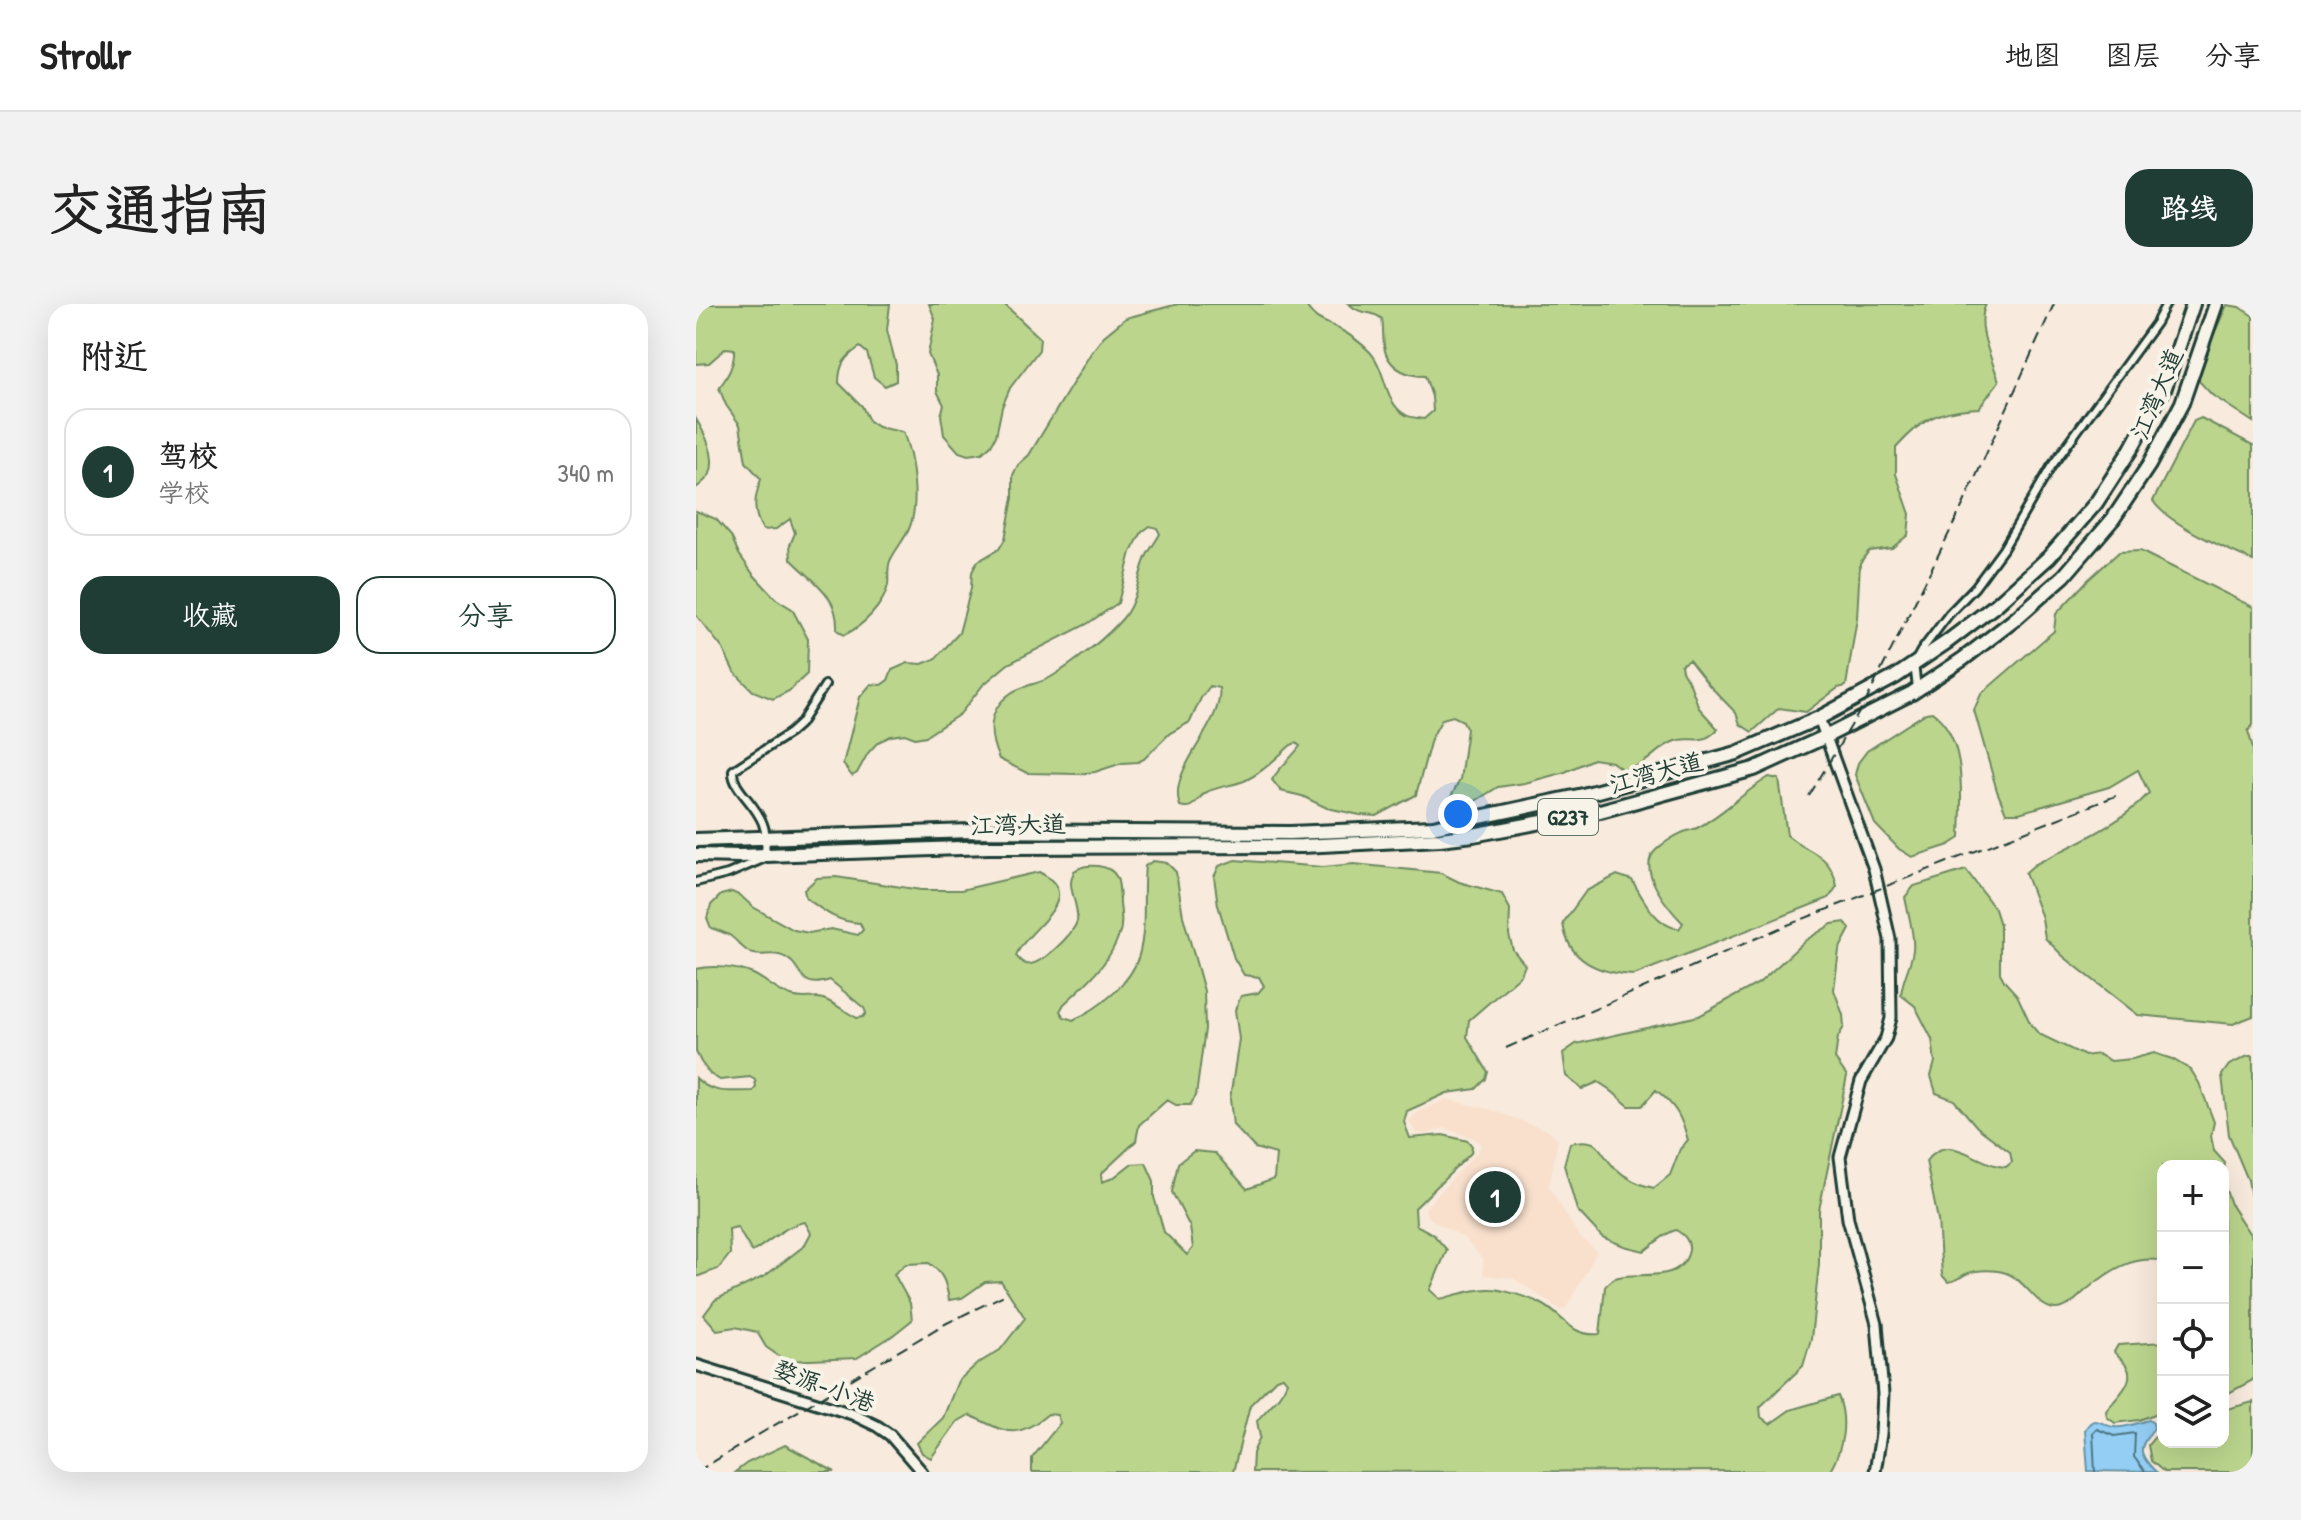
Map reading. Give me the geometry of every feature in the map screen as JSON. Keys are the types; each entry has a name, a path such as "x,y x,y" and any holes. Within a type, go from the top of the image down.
{"highway":[{"name":"江湾大道","path":"696,840 971,831 1290,833 1433,827 1583,795 1737,753 1819,718 1895,677 1997,604 2049,557 2096,503 2131,449 2165,387 2193,304"},
{"name":"江湾大道","path":"696,855 988,847 1302,846 1473,835 1600,811 1754,769 1918,689 2014,620 2054,585 2113,519 2149,465 2182,403 2216,304"}],"main road":[{"path":"1819,718 1874,869 1890,939 1891,1018 1886,1038 1861,1081 1840,1157 1848,1219 1877,1324 1883,1394 1875,1472"},
{"name":"婺源-小港","path":"696,1365 852,1414 890,1435 922,1472"}],"street":[{"path":"1918,689 1914,664 1949,614 1975,587 2003,549 2051,467 2166,304"},
{"path":"696,882 728,874 758,862 765,855 765,828 733,776 733,770 800,724 825,685"}],"shaded area":[{"path":"1446,1099 1489,1109 1551,1132 1558,1140 1549,1186 1579,1236 1597,1252 1566,1308 1561,1310 1513,1278 1483,1275 1483,1260 1464,1238 1426,1214 1425,1208 1480,1149 1481,1144 1444,1128 1426,1134 1416,1133 1409,1121 1419,1112"}],"green space":[{"path":"701,304 890,304 887,330 896,365 896,381 885,386 874,377 867,353 860,347 844,362 839,383 862,406 869,421 878,427 903,432 912,467 914,507 909,529 890,561 886,593 865,621 844,635 837,630 834,607 829,598 791,559 790,545 795,533 790,519 776,529 763,530 759,523 755,505 761,479 746,462 740,425 719,388 730,370 734,349 726,348 709,363 696,364 696,310"},
{"path":"929,304 1004,304 1040,338 1039,350 1010,388 996,436 982,453 968,455 959,452 944,435 941,415 944,405 937,391 937,375 928,354 935,319"},
{"path":"1178,304 1305,304 1316,317 1347,333 1369,351 1399,410 1408,416 1424,419 1433,411 1425,376 1397,368 1385,350 1382,319 1349,304 1986,304 1983,332 1999,381 1979,408 1953,411 1932,418 1915,429 1896,448 1896,474 1910,514 1908,535 1892,548 1869,551 1860,563 1857,618 1846,686 1838,688 1806,712 1779,708 1752,732 1740,724 1736,713 1689,660 1681,665 1682,671 1699,708 1718,729 1707,738 1675,741 1646,761 1623,770 1612,762 1593,759 1565,772 1498,787 1472,803 1457,805 1450,798 1460,780 1467,729 1463,721 1453,716 1442,719 1431,739 1416,795 1377,816 1327,808 1302,796 1281,791 1272,780 1300,746 1296,743 1251,778 1210,791 1189,807 1180,806 1178,792 1181,777 1218,702 1219,688 1210,686 1190,722 1170,733 1138,762 1077,774 1027,773 999,759 992,732 997,707 1011,693 1046,679 1069,665 1123,618 1132,604 1147,555 1160,534 1157,528 1150,526 1142,532 1131,552 1118,603 1087,624 1008,664 983,685 960,714 926,736 915,738 905,734 878,742 852,776 843,764 860,697 871,684 881,685 888,680 892,670 908,663 922,664 935,659 959,633 972,572 977,562 999,549 1005,539 1013,498 1013,475 1029,455 1091,353 1104,336 1126,318"},
{"path":"2227,305 2239,307 2253,316 2253,422 2212,395 2198,380 2199,367"},
{"path":"2201,418 2253,445 2253,561 2185,527 2153,501 2194,421"},
{"path":"696,419 711,453 712,467 710,474 696,488"},
{"path":"696,511 716,519 731,536 753,574 776,599 792,609 808,639 807,674 789,691 773,699 753,691 734,672 723,649 696,615"},
{"path":"2140,551 2253,607 2253,725 2248,731 2253,748 2253,1016 2233,1024 2138,1015 2064,957 2045,938 2042,918 2025,873 2034,865 2110,825 2149,793 2138,770 2109,787 2019,813 2006,813 1974,710 1981,694 2054,631 2056,614 2088,580 2119,552"},
{"path":"1932,712 1944,723 1957,753 1961,787 1960,838 1949,845 1912,857 1899,849 1875,824 1855,775 1858,763 1867,751"},
{"path":"1769,777 1779,779 1787,835 1824,860 1834,875 1837,886 1829,898 1634,975 1597,968 1578,956 1566,936 1563,923 1586,891 1617,875 1632,880 1656,917 1679,929 1683,923 1663,899 1652,878 1649,867 1651,858 1666,842 1697,828"},
{"path":"1235,860 1323,867 1354,864 1441,873 1459,882 1502,894 1510,909 1509,935 1513,950 1525,965 1521,975 1469,1020 1467,1037 1488,1072 1486,1079 1476,1089 1447,1093 1407,1111 1404,1122 1410,1138 1443,1135 1468,1141 1472,1146 1471,1153 1415,1208 1416,1225 1433,1234 1447,1250 1430,1290 1440,1299 1479,1290 1502,1290 1540,1303 1574,1329 1590,1334 1600,1334 1605,1287 1610,1282 1624,1276 1668,1273 1685,1261 1689,1243 1676,1230 1644,1251 1602,1237 1577,1210 1564,1165 1570,1143 1594,1143 1624,1175 1654,1188 1670,1175 1680,1149 1688,1140 1677,1112 1656,1090 1642,1106 1629,1106 1598,1082 1582,1089 1566,1076 1563,1053 1576,1044 1699,1016 1759,983 1806,940 1832,924 1845,922 1850,929 1839,950 1834,990 1844,1027 1838,1037 1835,1059 1847,1076 1819,1210 1819,1264 1811,1339 1803,1366 1760,1407 1761,1417 1770,1424 1790,1410 1838,1396 1843,1415 1843,1434 1830,1471 1252,1472 1253,1453 1260,1437 1257,1421 1284,1388 1287,1382 1283,1377 1276,1379 1250,1405 1233,1472 1032,1472 1032,1458 1060,1423 1057,1415 1048,1414 1026,1428 1009,1431 969,1415 957,1422 931,1458 922,1453 917,1443 943,1418 958,1381 1000,1350 1025,1318 1001,1281 985,1282 962,1298 949,1300 944,1279 934,1267 929,1263 906,1264 894,1274 910,1303 912,1320 857,1358 786,1361 766,1347 757,1332 735,1327 717,1330 704,1315 715,1300 765,1276 804,1246 811,1233 805,1222 797,1224 752,1252 737,1227 729,1229 730,1254 718,1269 696,1277 696,1078 722,1091 753,1091 756,1087 755,1080 750,1077 720,1080 710,1074 701,1062 696,1052 696,969 717,967 739,970 753,974 791,996 823,999 857,1018 866,1013 830,980 811,982 787,959 776,954 750,953 729,935 711,928 707,918 711,905 721,895 732,892 741,896 753,907 794,930 809,933 831,929 858,935 863,930 860,923 845,921 825,912 806,898 804,890 817,878 836,877 921,890 961,890 1039,872 1053,882 1058,892 1050,914 1021,946 1016,956 1021,962 1032,964 1047,955 1075,927 1077,916 1071,883 1074,871 1088,866 1106,868 1115,874 1119,884 1120,931 1103,964 1060,1011 1064,1017 1073,1020 1103,1002 1135,966 1144,922 1145,866 1153,861 1167,863 1176,872 1183,916 1204,991 1205,1029 1196,1096 1190,1105 1176,1105 1167,1100 1139,1125 1136,1141 1101,1174 1102,1182 1113,1178 1131,1164 1146,1163 1154,1181 1154,1197 1164,1232 1187,1255 1193,1248 1190,1227 1172,1192 1178,1163 1194,1151 1215,1153 1247,1189 1274,1179 1276,1154 1255,1148 1233,1125 1230,1099 1239,1039 1235,1010 1241,996 1258,993 1264,986 1259,977 1244,975 1234,958 1218,905 1214,877 1219,866"},
{"path":"1966,870 1995,909 2000,925 2000,973 2017,995 2031,1025 2039,1034 2085,1056 2098,1054 2111,1061 2154,1053 2172,1059 2191,1070 2214,1122 2211,1136 2214,1151 2222,1160 2157,1160 2157,1260 2141,1260 2122,1266 2060,1309 2042,1304 2013,1276 2001,1272 1974,1272 1948,1282 1942,1275 1938,1220 1926,1161 1944,1148 1964,1152 1995,1165 2006,1167 2012,1162 2010,1152 1977,1127 1954,1100 1936,1093 1931,1076 1935,1062 1932,1039 1915,1006 1901,995 1913,944 1905,897 1914,886"},
{"path":"2253,1056 2253,1208 2248,1180 2229,1135 2222,1075 2229,1065"},
{"path":"2229,1199 2253,1239 2253,1380 2229,1393"},
{"path":"2157,1342 2157,1413 2139,1420 2115,1423 2107,1417 2106,1411 2126,1386 2129,1374 2126,1365 2114,1352 2118,1345"},
{"path":"2253,1402 2253,1472 2164,1472 2151,1461 2148,1445 2157,1434 2157,1448 2229,1448 2229,1408"},
{"path":"785,1445 835,1472 735,1472 747,1463"}],"water":[{"path":"2149,1420 2154,1428 2142,1450 2145,1460 2156,1472 2088,1471 2085,1430 2092,1422 2118,1427"}],"railway":[{"path":"1809,796 1867,699 1963,505 2054,304"},
{"path":"1506,1048 1780,928 2118,795"},
{"path":"696,1472 941,1326 1004,1295"}],"place":[{"name":"驾校","path":"1495,1197"}]}
